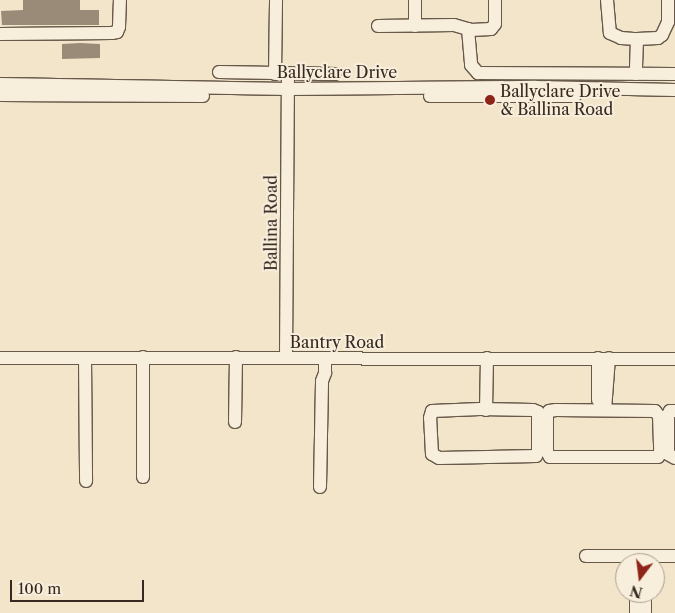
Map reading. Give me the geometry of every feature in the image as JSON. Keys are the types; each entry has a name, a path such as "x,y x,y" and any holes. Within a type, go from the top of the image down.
{"street":[{"path":"0,34 112,34 117,32 119,27 120,0"},
{"path":"275,74 276,0"},
{"path":"415,0 415,26"},
{"path":"378,26 454,25 468,29 493,29 495,24 494,0"},
{"path":"607,0 610,33 621,38 637,39 658,38 662,35 668,22 668,0"},
{"path":"468,29 471,65 478,73 675,74"},
{"path":"636,74 637,39"},
{"path":"219,72 335,74"},
{"name":"Ballina Road","path":"286,358 288,74"},
{"name":"Ballyclare Drive","path":"0,84 288,93 536,86 675,90"},
{"name":"Ballyclare Drive","path":"0,95 288,93 675,97"},
{"path":"143,357 143,476"},
{"path":"235,422 236,357"},
{"name":"Bantry Road","path":"0,358 675,359"},
{"path":"84,358 86,481"},
{"path":"602,410 603,358"},
{"path":"320,487 321,359"},
{"path":"483,359 483,409"},
{"path":"483,409 533,410 538,412 538,451 536,456 439,458 432,454 430,418 432,411 483,409"},
{"path":"602,410 655,411 659,416 660,452 658,457 548,455 546,420 549,411 602,410"},
{"path":"675,411 670,412 668,416 668,454 675,458"},
{"path":"586,556 615,558"}],"building":[{"path":"23,0 80,0 80,10 99,10 99,25 2,25 1,11 23,10"},
{"path":"62,44 100,44 100,58 62,59"}],"place":[{"name":"Ballyclare Drive & Ballina Road","path":"490,100"}]}
